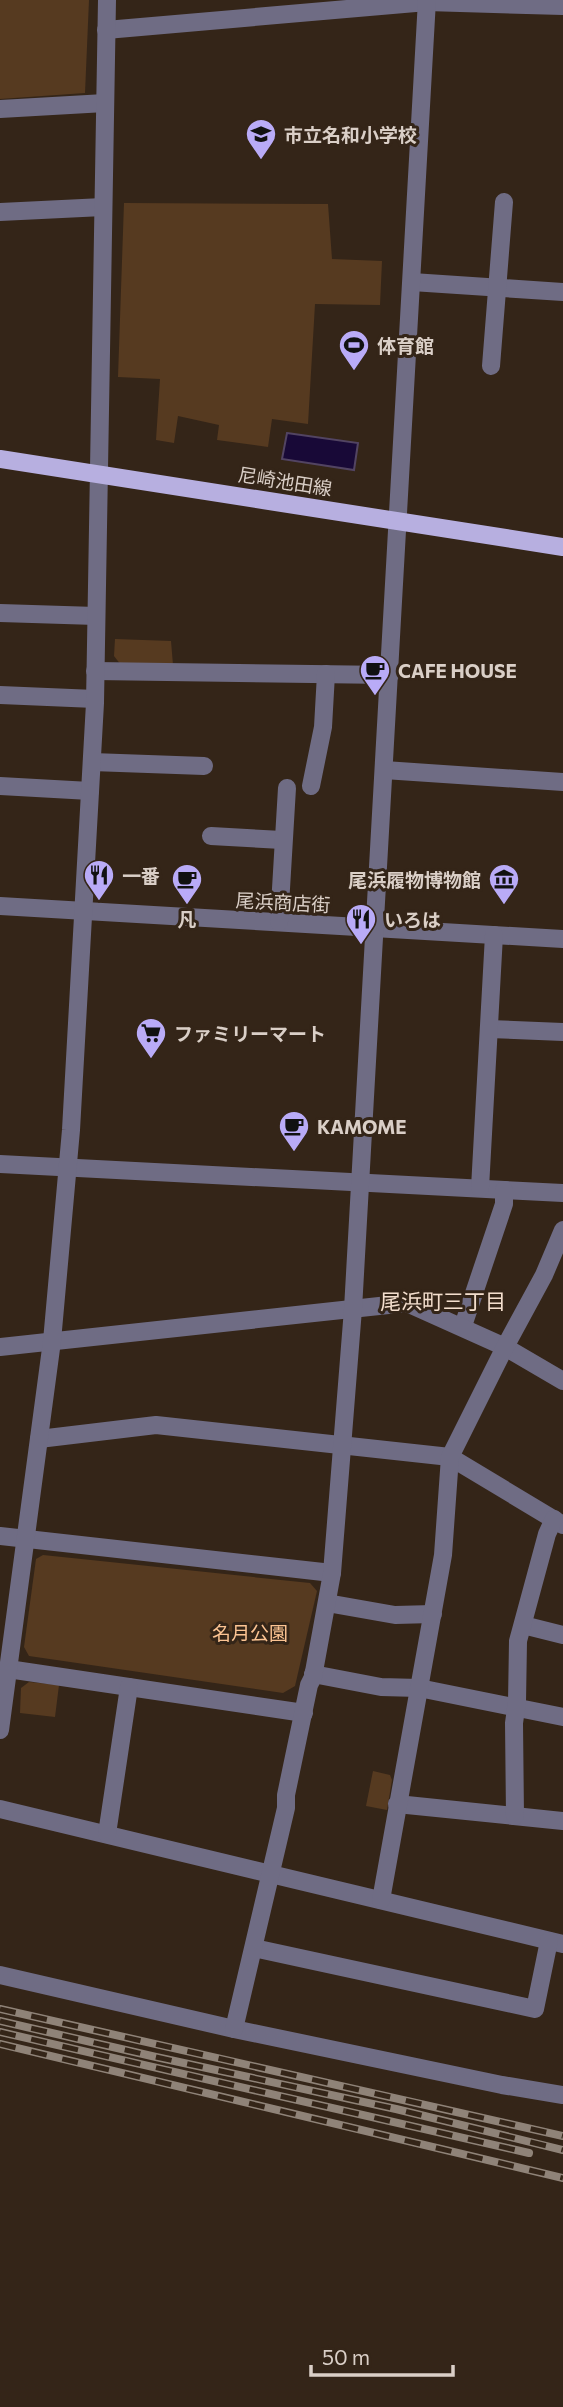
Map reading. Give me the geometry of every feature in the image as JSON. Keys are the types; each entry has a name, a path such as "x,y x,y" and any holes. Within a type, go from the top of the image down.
{"main road":[{"name":"尼崎池田線","path":"0,459 563,547"}],"street":[{"path":"0,1730 52,1341 68,1166 95,699 107,0"},
{"path":"106,30 427,1 563,6"},
{"path":"234,2029 271,1874 332,1573 361,1181 427,1"},
{"path":"0,109 105,103"},
{"path":"491,366 504,202"},
{"path":"0,212 103,207"},
{"path":"412,282 563,292"},
{"path":"0,613 96,616"},
{"path":"95,671 390,675"},
{"path":"311,786 323,727 326,674"},
{"path":"0,695 95,699"},
{"path":"92,762 204,766"},
{"path":"384,770 563,782"},
{"path":"0,786 90,790"},
{"path":"279,922 287,788"},
{"path":"211,836 282,840"},
{"name":"尾浜商店街","path":"0,906 563,939"},
{"path":"480,1188 494,935"},
{"path":"489,1029 563,1032"},
{"path":"0,1164 563,1193"},
{"path":"463,1326 504,1205 504,1190"},
{"path":"381,1900 444,1545 450,1457 544,1275 563,1230"},
{"path":"0,1347 412,1303 505,1347 563,1381"},
{"path":"39,1440 156,1425 450,1457 559,1522 547,1534 518,1641 514,1723 515,1816"},
{"path":"0,1536 332,1573"},
{"path":"327,1603 395,1615 433,1614"},
{"path":"523,1625 563,1635"},
{"path":"8,1669 304,1713"},
{"path":"313,1674 381,1687 419,1688 563,1717"},
{"path":"107,1834 129,1687"},
{"path":"397,1804 563,1821"},
{"path":"0,1809 556,1942 535,2009 254,1948"},
{"path":"0,1975 234,2029 502,2085 563,2095"}],"green space":[{"path":"0,0 89,0 85,93 0,99"},
{"path":"124,203 328,204 332,259 382,261 380,305 315,304 308,424 272,419 268,447 217,440 219,425 178,416 174,443 156,440 160,379 118,377"},
{"path":"115,639 171,641 173,665 121,665 114,656"},
{"name":"名月公園","path":"43,1555 310,1583 317,1591 295,1686 283,1693 29,1656 24,1647 36,1559"},
{"path":"29,1682 59,1685 55,1717 20,1713 21,1688"},
{"path":"373,1771 390,1775 392,1780 387,1810 366,1806"}],"shaded area":[{"path":"287,433 358,443 354,470 282,459"}],"railway":[{"path":"0,2009 563,2136"},
{"path":"0,2021 396,2109 563,2150"},
{"path":"0,2032 529,2153"},
{"path":"0,2044 563,2178"}],"place":[{"name":"市立名和小学校","path":"261,161"},
{"name":"体育館","path":"354,372"},
{"name":"CAFE HOUSE","path":"375,697"},
{"name":"一番","path":"99,902"},
{"name":"凡","path":"187,906"},
{"name":"尾浜履物博物館","path":"504,906"},
{"name":"いろは","path":"361,946"},
{"name":"ファミリーマート","path":"151,1060"},
{"name":"KAMOME","path":"294,1153"}],"district":[{"name":"尾浜町三丁目","path":"443,1300"}]}
